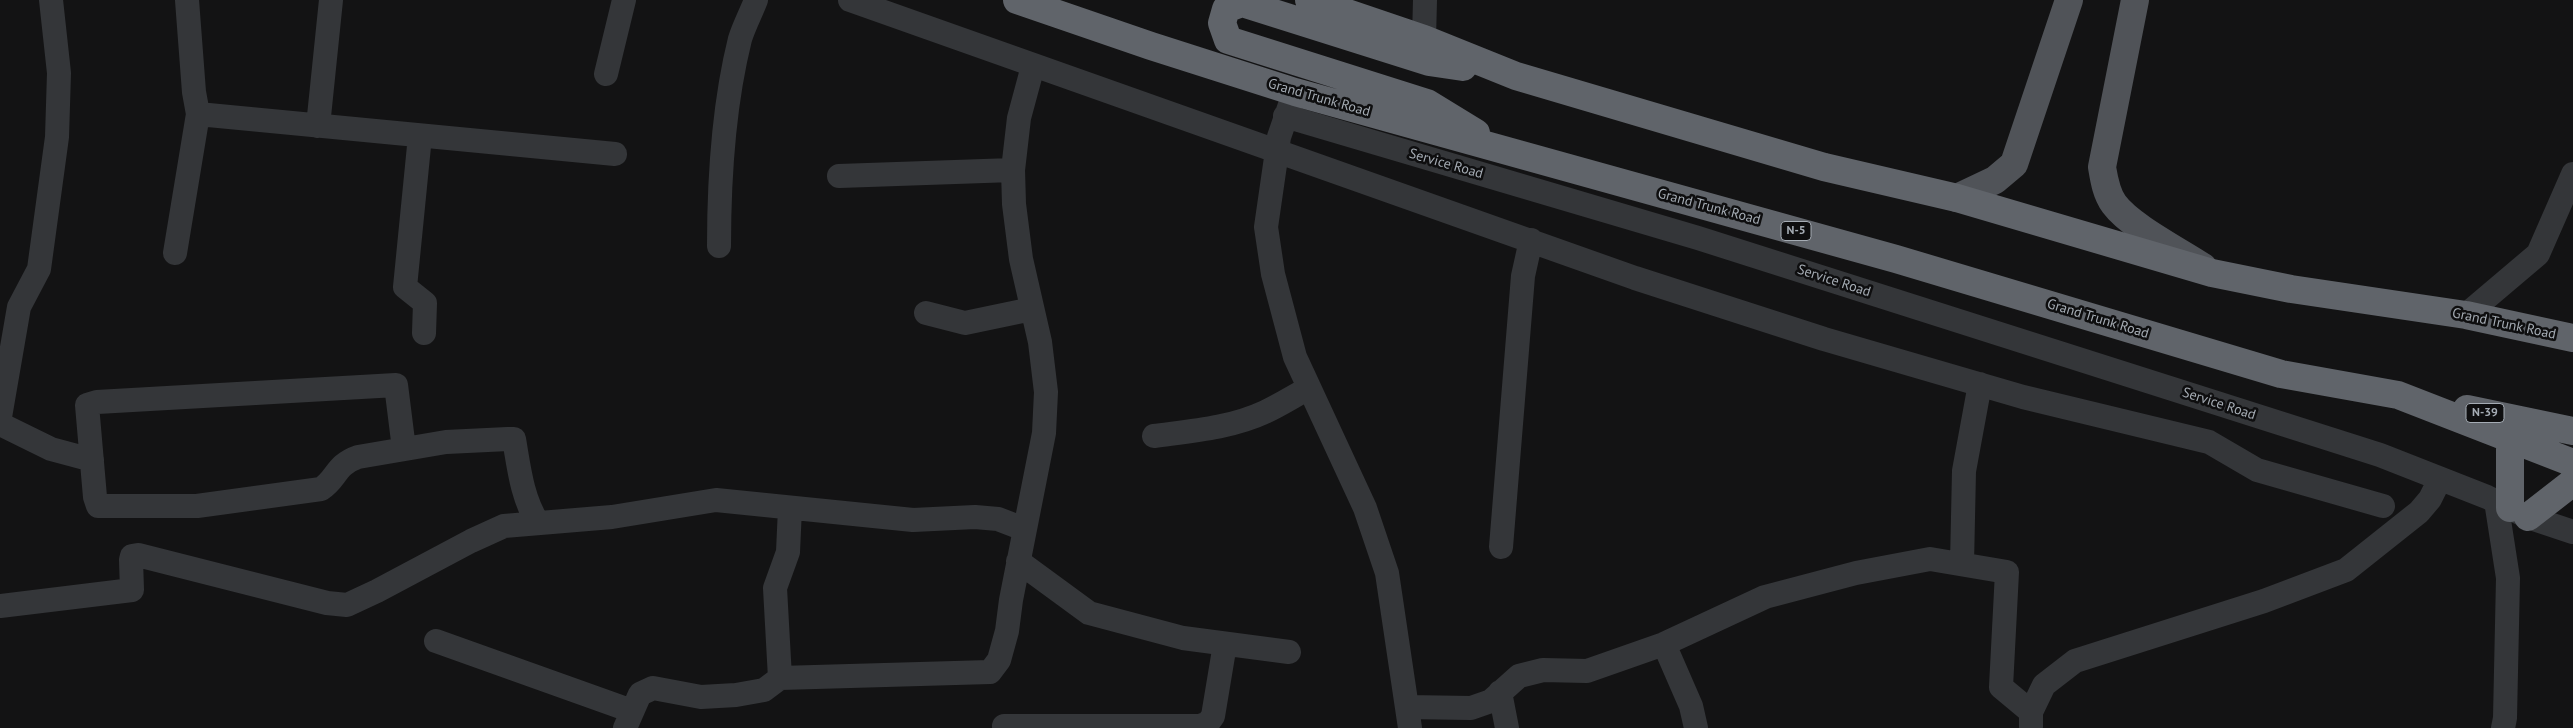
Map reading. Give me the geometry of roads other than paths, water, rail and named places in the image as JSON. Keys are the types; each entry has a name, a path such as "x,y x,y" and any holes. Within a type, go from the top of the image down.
{"highway":[{"name":"Grand Trunk Road","path":"1017,0 1151,46 1290,104 1503,150 1896,259 2281,374 2398,396 2573,463"},
{"name":"Grand Trunk Road","path":"1310,0 1424,39 1516,76 1824,167 1957,198 2212,273 2291,289 2466,315 2573,338"},
{"path":"1503,150 1427,103 1228,40 1222,23 1226,9 1242,3 1429,62 1516,76"},
{"name":"N-39","path":"2398,396 2573,431"},
{"path":"2510,440 2511,509 2573,482"}],"main road":[{"path":"1957,198 1995,180 2014,164 2069,0"},
{"path":"2135,0 2102,167 2106,186 2114,204 2128,218 2212,273"}],"street":[{"path":"0,417 18,307 39,269 57,137 59,73 51,0"},
{"path":"175,253 198,114 194,92 187,0"},
{"path":"318,126 331,0"},
{"path":"606,74 624,0"},
{"path":"719,246 719,187 729,96 741,38 756,0"},
{"path":"850,0 1635,278 1824,339 1980,384 2209,442 2257,470 2383,506"},
{"path":"1424,39 1426,0"},
{"path":"436,641 629,720 640,694 653,688 701,697 764,690 780,678 990,672 999,660 1007,631 1018,561 1044,433 1046,392 1040,342 1021,259 1014,204 1013,170 1019,118 1033,66"},
{"path":"1290,104 1277,151 1266,227 1273,274 1295,357 1365,508 1387,573 1409,717 1470,708 1491,701 1519,676 1543,670 1587,671 1664,644 1764,597 1856,572 1930,560 2008,572 2001,687 2031,720 2044,684 2075,661 2264,601 2346,570 2419,512 2430,499 2440,479"},
{"name":"Service Road","path":"1290,104 1698,238 2380,455 2511,509 2573,532"},
{"path":"198,114 615,154"},
{"path":"420,136 404,287 425,304 424,334"},
{"path":"839,176 1013,170"},
{"path":"2466,315 2538,254 2573,174"},
{"path":"1500,547 1523,276 1530,240"},
{"path":"926,314 965,323 1032,309"},
{"path":"1962,564 1964,471 1980,384"},
{"path":"404,449 396,385 97,402 87,406 95,497 98,506 196,506 321,489 348,461 446,442 514,439 526,500 538,523"},
{"path":"1154,436 1208,428 1264,413 1309,388"},
{"path":"0,424 50,449 92,460"},
{"path":"0,606 132,590 131,560 132,556 138,555 327,603 347,605 377,592 471,540 504,526 612,517 716,500 913,520 983,517 998,519 1024,529"},
{"path":"780,678 775,588 788,552 790,508"},
{"path":"2503,728 2511,509"},
{"path":"1018,561 1089,613 1183,638 1289,652"},
{"path":"1004,726 1200,726 1208,723 1213,716 1225,644"},
{"path":"1664,644 1691,706 1696,728"},
{"path":"1500,692 1507,728"}]}
